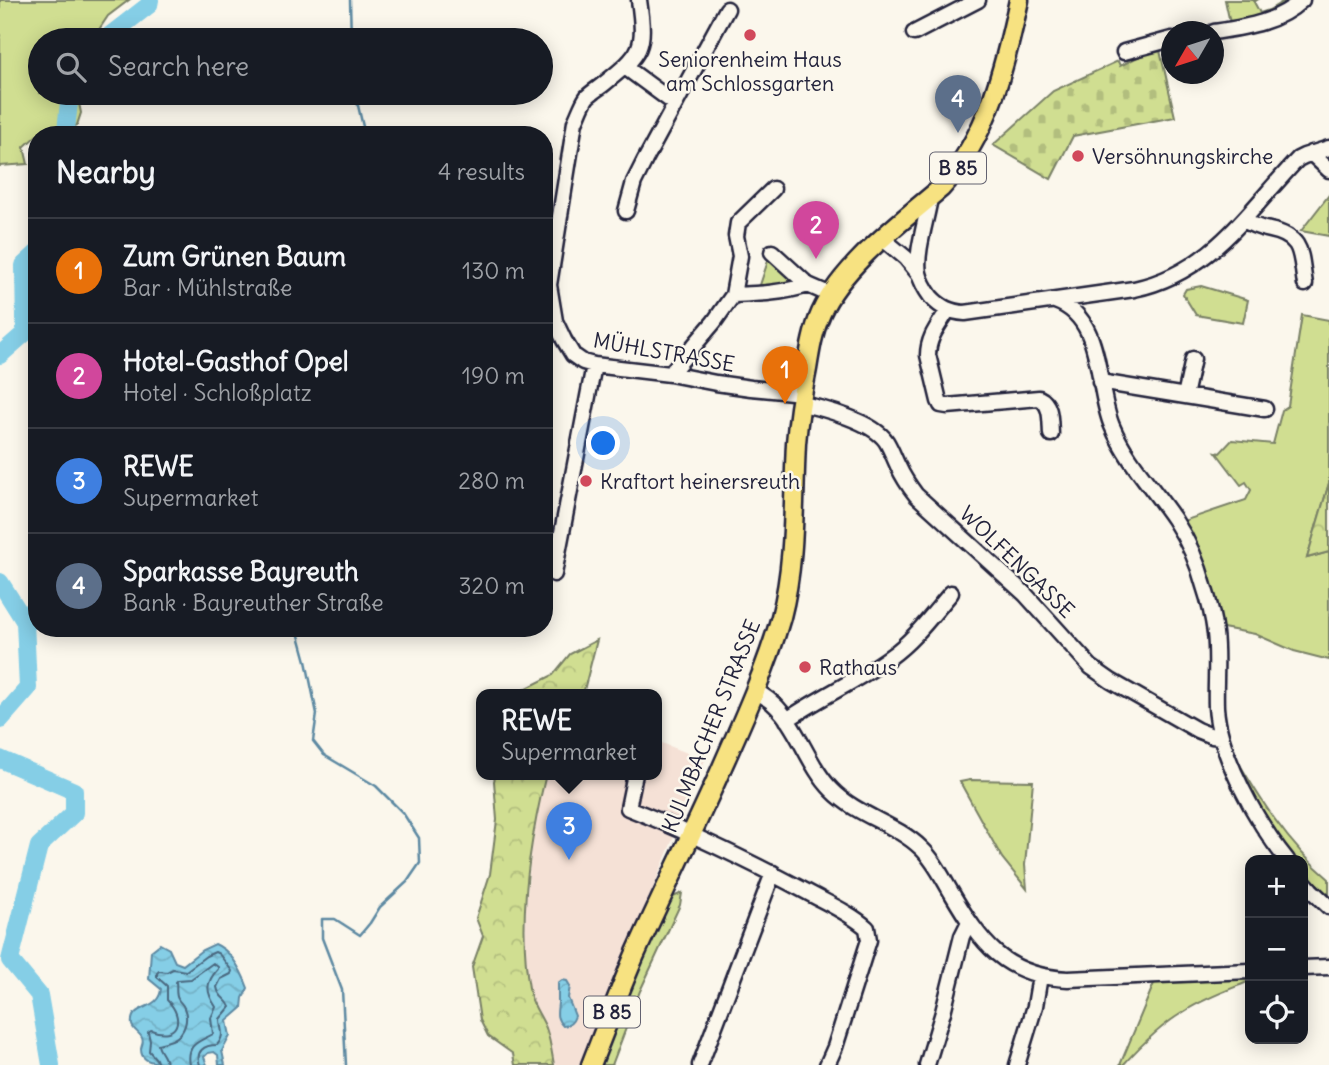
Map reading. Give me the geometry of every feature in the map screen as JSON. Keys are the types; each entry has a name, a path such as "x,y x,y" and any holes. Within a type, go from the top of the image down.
{"main road":[{"name":"B 85","path":"831,295 850,271 953,176 968,154 978,136 1003,65 1019,0"},
{"name":"KULMBACHER STRASSE","path":"591,1065 633,959 692,834 754,691 780,619 790,558 796,439 802,398 816,326 831,295"}],"street":[{"name":"MÜHLSTRASSE","path":"553,260 575,122 586,99 625,67 638,52 642,40 639,0"},
{"path":"914,33 978,0"},
{"path":"1224,30 1264,22 1285,13 1302,0"},
{"path":"626,211 634,182 674,103 727,9"},
{"path":"1124,52 1161,41"},
{"path":"625,67 674,103"},
{"path":"883,239 906,258 933,299 948,310 965,313 1134,289 1164,280 1208,256 1298,159 1329,148"},
{"path":"1311,153 1329,170"},
{"path":"670,374 733,295 740,256 736,236 738,223 773,189"},
{"path":"919,275 919,257 930,198"},
{"path":"1244,220 1251,225 1280,232 1294,239 1299,251 1304,284"},
{"path":"772,251 807,285 831,295"},
{"path":"733,295 770,293 807,285"},
{"path":"1055,301 1069,308 1087,331 1096,353 1109,419 1126,452 1175,520 1199,569 1215,632 1216,709 1220,737 1241,786 1284,855"},
{"name":"MÜHLSTRASSE","path":"553,309 555,321 564,340 573,355 583,362 670,374 802,398"},
{"path":"948,310 932,334 928,348 940,403 947,406 1039,398 1048,406 1051,434"},
{"path":"1185,396 1193,359"},
{"path":"554,573 594,365"},
{"path":"1100,382 1265,409"},
{"name":"WOLFENGASSE","path":"802,398 873,430 883,438 916,495 1025,594 1096,672 1197,730 1220,737"},
{"path":"787,720 893,655 951,593"},
{"path":"754,691 769,698 780,709 820,776 832,790 857,809 898,830 922,849 989,947 1017,967 1040,976 1077,979 1245,971"},
{"path":"634,780 628,808 692,834 772,873 867,928 869,940 827,1065"},
{"path":"699,1065 772,873"},
{"path":"1308,887 1329,907"},
{"path":"927,1065 962,936 970,922"},
{"path":"1308,968 1329,967"},
{"path":"1017,1065 1033,1013 1040,976"}],"shaded area":[{"path":"662,743 705,760 621,967 586,1065 554,1065 546,1028 531,998 525,943 526,904 536,814 544,780 662,780"}],"green space":[{"path":"0,0 129,0 108,16 100,28 28,28 28,105 79,105 81,113 75,126 28,126 28,143 24,147 28,164 0,166"},
{"path":"1225,0 1257,0 1254,2 1260,13 1282,0 1288,0 1287,3 1253,20 1230,23"},
{"path":"1159,46 1161,84 1168,84 1175,117 1073,136 1051,179 993,145 1053,91 1118,61 1120,66"},
{"path":"1329,195 1329,236 1301,231"},
{"path":"769,258 797,283 759,288"},
{"path":"1201,286 1248,300 1243,323 1196,315 1183,294 1186,289"},
{"path":"1302,315 1329,320 1329,483 1307,558 1329,552 1329,660 1294,651 1255,634 1223,628 1219,624 1180,522 1246,500 1251,490 1246,482 1241,485 1216,452 1220,453 1232,440 1273,444 1282,410 1288,406"},
{"path":"1329,483 1329,552 1307,558"},
{"path":"597,640 584,689 525,689 553,675 570,654"},
{"path":"1232,751 1263,803 1304,855 1287,855 1241,775"},
{"path":"545,780 530,855 525,940 530,994 546,1028 554,1065 515,1065 513,1054 488,1036 480,1020 472,967 483,936 476,918 490,874 497,820 494,781"},
{"path":"1033,781 1025,865 1027,889 1002,858 960,782"},
{"path":"1308,859 1329,879 1329,903 1308,880"},
{"path":"682,893 680,905 640,991 612,1065 600,1065 613,1024 671,898"},
{"path":"1245,976 1245,983 1209,998 1176,1017 1120,1065 1155,981"}],"water":[{"path":"160,944 169,949 175,962 183,965 202,950 215,944 231,957 239,969 248,988 242,1008 227,1021 230,1036 222,1051 225,1065 219,1065 218,1055 214,1052 204,1057 207,1065 166,1065 146,1060 142,1054 143,1040 132,1025 132,1018 159,996 161,989 149,979 151,951"},
{"path":"567,981 570,986 568,998 575,1016 571,1023 563,1026 557,1013 558,983"}],"waterway":[{"path":"119,28 149,5 150,0"},
{"path":"350,0 351,28"},
{"path":"66,126 69,105"},
{"path":"358,105 363,126"},
{"path":"0,355 25,333 24,265 28,261"},
{"path":"0,582 25,622 28,688 0,720"},
{"path":"299,637 317,714 313,741 324,755 376,786 403,813 419,838 420,863 407,882 380,907 360,935 335,919 322,919 322,938 342,990 346,1065"},
{"path":"0,759 74,791 74,813 39,846 10,960 39,995 51,1065"}],"place":[{"name":"Seniorenheim Haus am Schlossgarten","path":"750,35"},
{"name":"Sparkasse Bayreuth","path":"958,133"},
{"name":"Versöhnungskirche","path":"1078,156"},
{"name":"Hotel-Gasthof Opel","path":"816,259"},
{"name":"Zum Grünen Baum","path":"785,404"},
{"name":"Kraftort heinersreuth","path":"586,481"},
{"name":"Rathaus","path":"805,667"},
{"name":"REWE","path":"569,860"}]}
